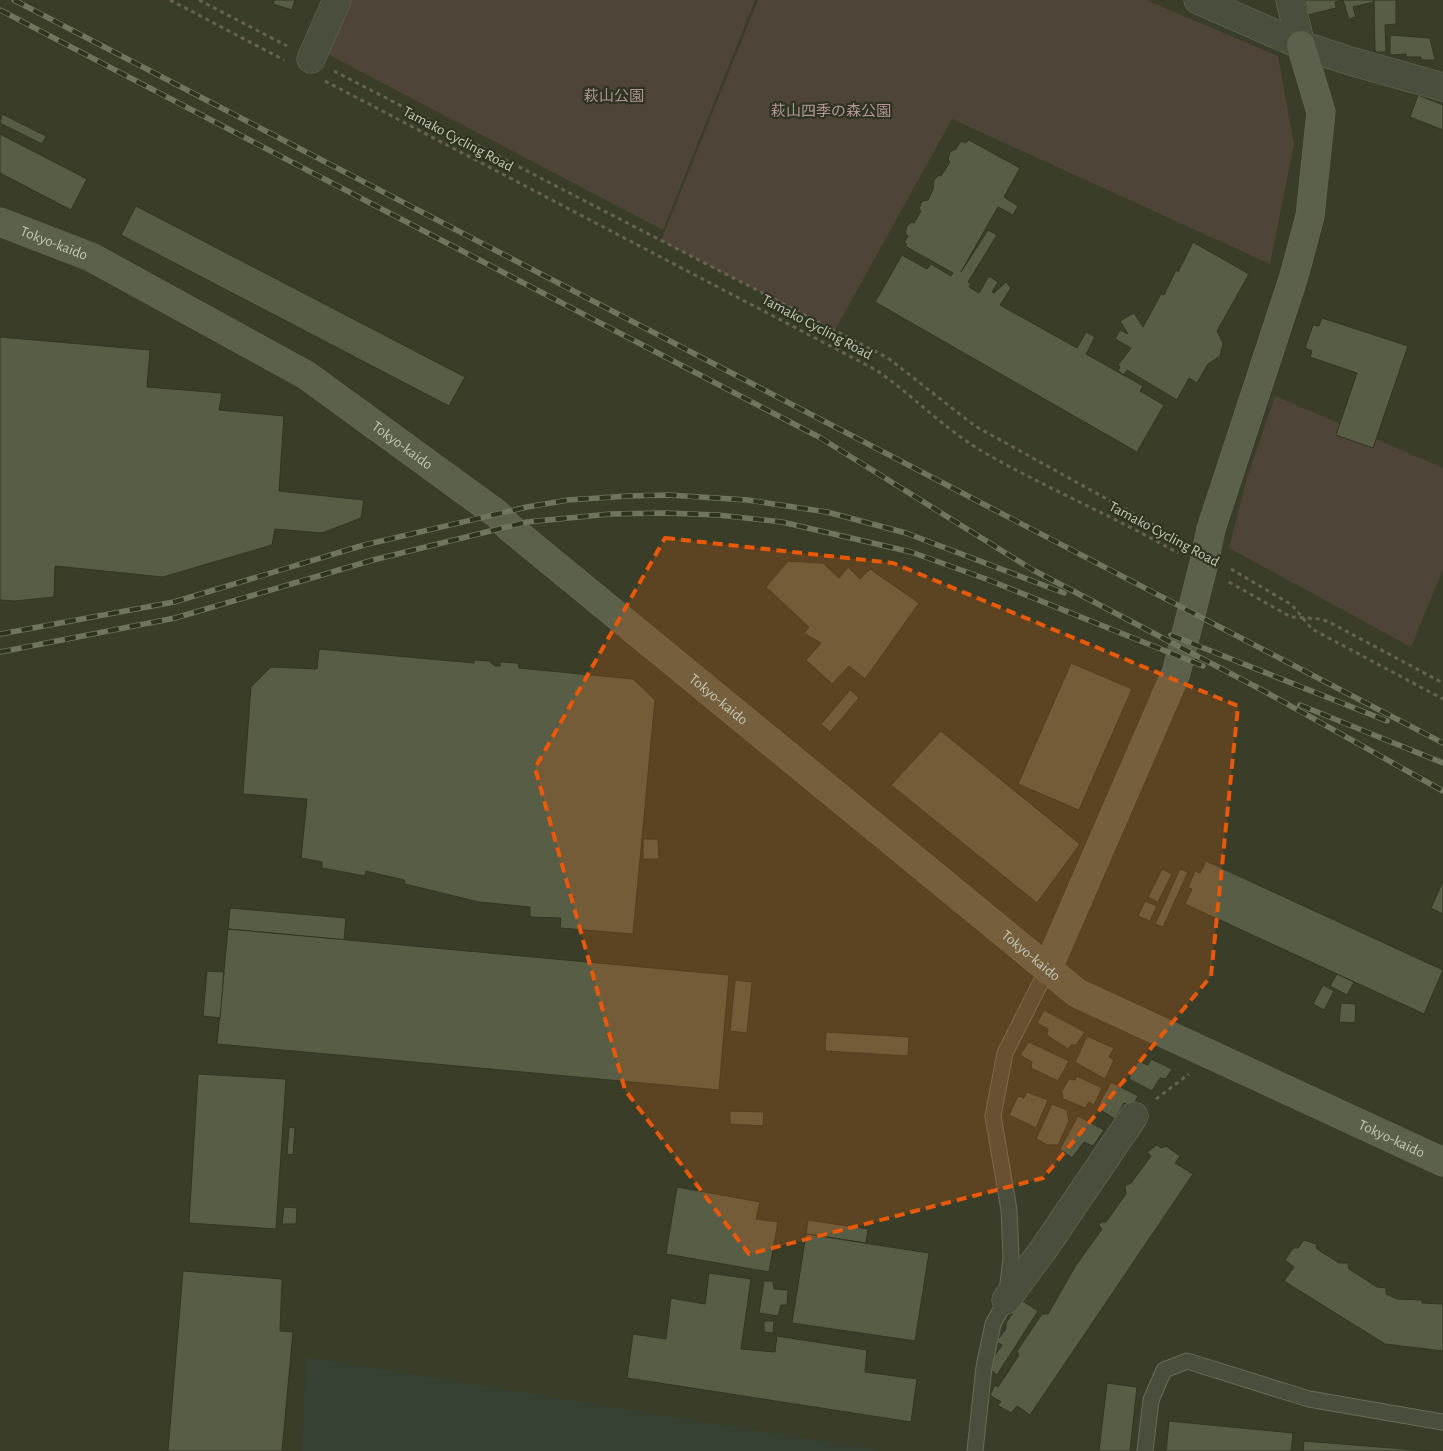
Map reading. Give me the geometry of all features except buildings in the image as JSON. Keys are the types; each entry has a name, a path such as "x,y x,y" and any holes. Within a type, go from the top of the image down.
{"street":[{"path":"307,67 337,0"},
{"path":"1198,0 1301,45 1350,61 1443,86"},
{"path":"1047,970 1176,673 1205,561 1211,529 1282,313 1310,216 1321,112 1290,0"},
{"name":"Tokyo-kaido","path":"0,222 90,257 306,375 497,514 516,533 1077,993 1443,1162"},
{"path":"1006,1300 1043,1250 1134,1116"}],"lane":[{"path":"975,1451 984,1367 993,1324 1006,1300 1011,1258 1008,1210 993,1116 1005,1053 1047,970"},
{"path":"1145,1451 1151,1400 1164,1370 1187,1361 1309,1399 1443,1422"}],"path":[{"name":"Tamako Cycling Road","path":"170,0 307,67 876,370 896,384 951,432 984,453 1205,561 1278,610 1303,619 1321,619 1443,683"},
{"path":"199,0 307,67 888,358 974,426 1205,561 1292,605 1312,629 1443,699"},
{"path":"1134,1116 1214,1056"}],"highlighted area":[{"path":"665,538 893,563 1238,706 1211,976 1043,1178 749,1254 625,1090 535,768"}],"shaded area":[{"path":"306,1357 884,1451 302,1451"}],"green space":[{"name":"萩山公園","path":"347,0 755,0 663,230 327,54"},
{"name":"萩山四季の森公園","path":"758,0 1146,0 1278,56 1294,144 1270,264 952,119 835,330 661,241"},
{"path":"1275,396 1443,468 1443,569 1411,647 1229,548 1247,478"}],"railway":[{"path":"14,0 1443,743"},
{"path":"0,10 819,437 1033,570 1262,690 1443,791"},
{"path":"0,634 174,602 364,545 527,507 568,500 628,496 669,495 747,500 827,512 906,533 1064,593"},
{"path":"0,652 175,618 373,560 527,522 610,514 664,513 718,515 782,522 911,552 986,579 1203,666"},
{"path":"1171,635 1387,721"},
{"path":"1300,705 1443,763"}]}
